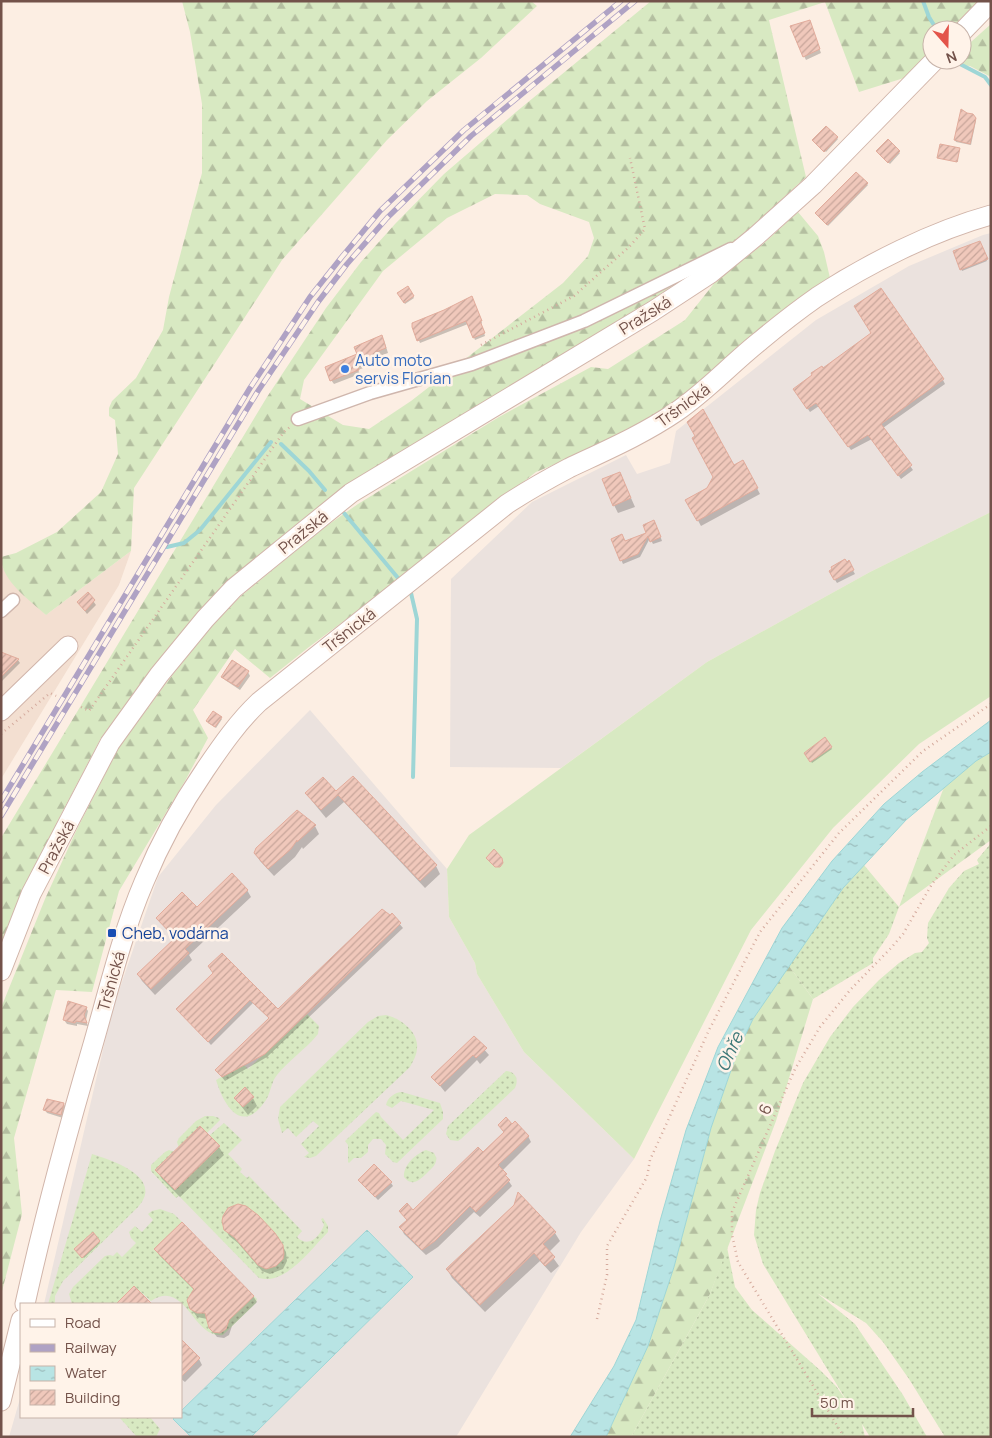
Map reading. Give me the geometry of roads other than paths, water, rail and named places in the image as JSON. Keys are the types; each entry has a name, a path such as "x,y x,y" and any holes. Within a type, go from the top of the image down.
{"street":[{"path":"972,22 991,2"},
{"name":"Pražská","path":"1,971 32,894 110,743 159,676 205,619 234,588 351,493 653,311 710,273 756,237 813,185 925,70"},
{"name":"Tršnická","path":"25,1303 66,1139 127,928 140,893 161,844 181,808 218,750 247,714 286,680 507,504 534,487 568,469 624,444 661,422 700,395 758,343 818,297 902,250 941,233 991,215"},
{"name":"Pražská","path":"298,419 370,393 472,364 584,321 756,237"},
{"path":"1,611 13,600"},
{"path":"1,711 68,646"},
{"path":"1,1401 20,1324"}],"water":[{"name":"Ohře","path":"991,720 991,752 976,761 906,820 843,888 753,1019 738,1050 711,1128 674,1267 648,1346 606,1437 570,1437 614,1366 636,1320 660,1221 686,1130 718,1047 782,928 832,861 884,804 922,772"},
{"path":"367,1230 413,1277 251,1437 191,1437 173,1419 182,1418 182,1410"}],"waterway":[{"path":"923,1 931,20"},
{"path":"972,70 985,77 991,85"},
{"path":"167,547 184,543 200,530 271,442"},
{"path":"281,444 309,471 325,490"},
{"path":"344,513 398,578"},
{"path":"411,593 417,619 413,777"}],"railway":[{"path":"1,801 250,388 310,297 380,211 464,130 621,1"},
{"path":"1,816 258,391 318,302 347,264 387,218 471,136 635,1"}],"place":[{"name":"Auto moto servis Florian","path":"345,369"},
{"name":"Cheb, vodárna","path":"112,933"}]}
